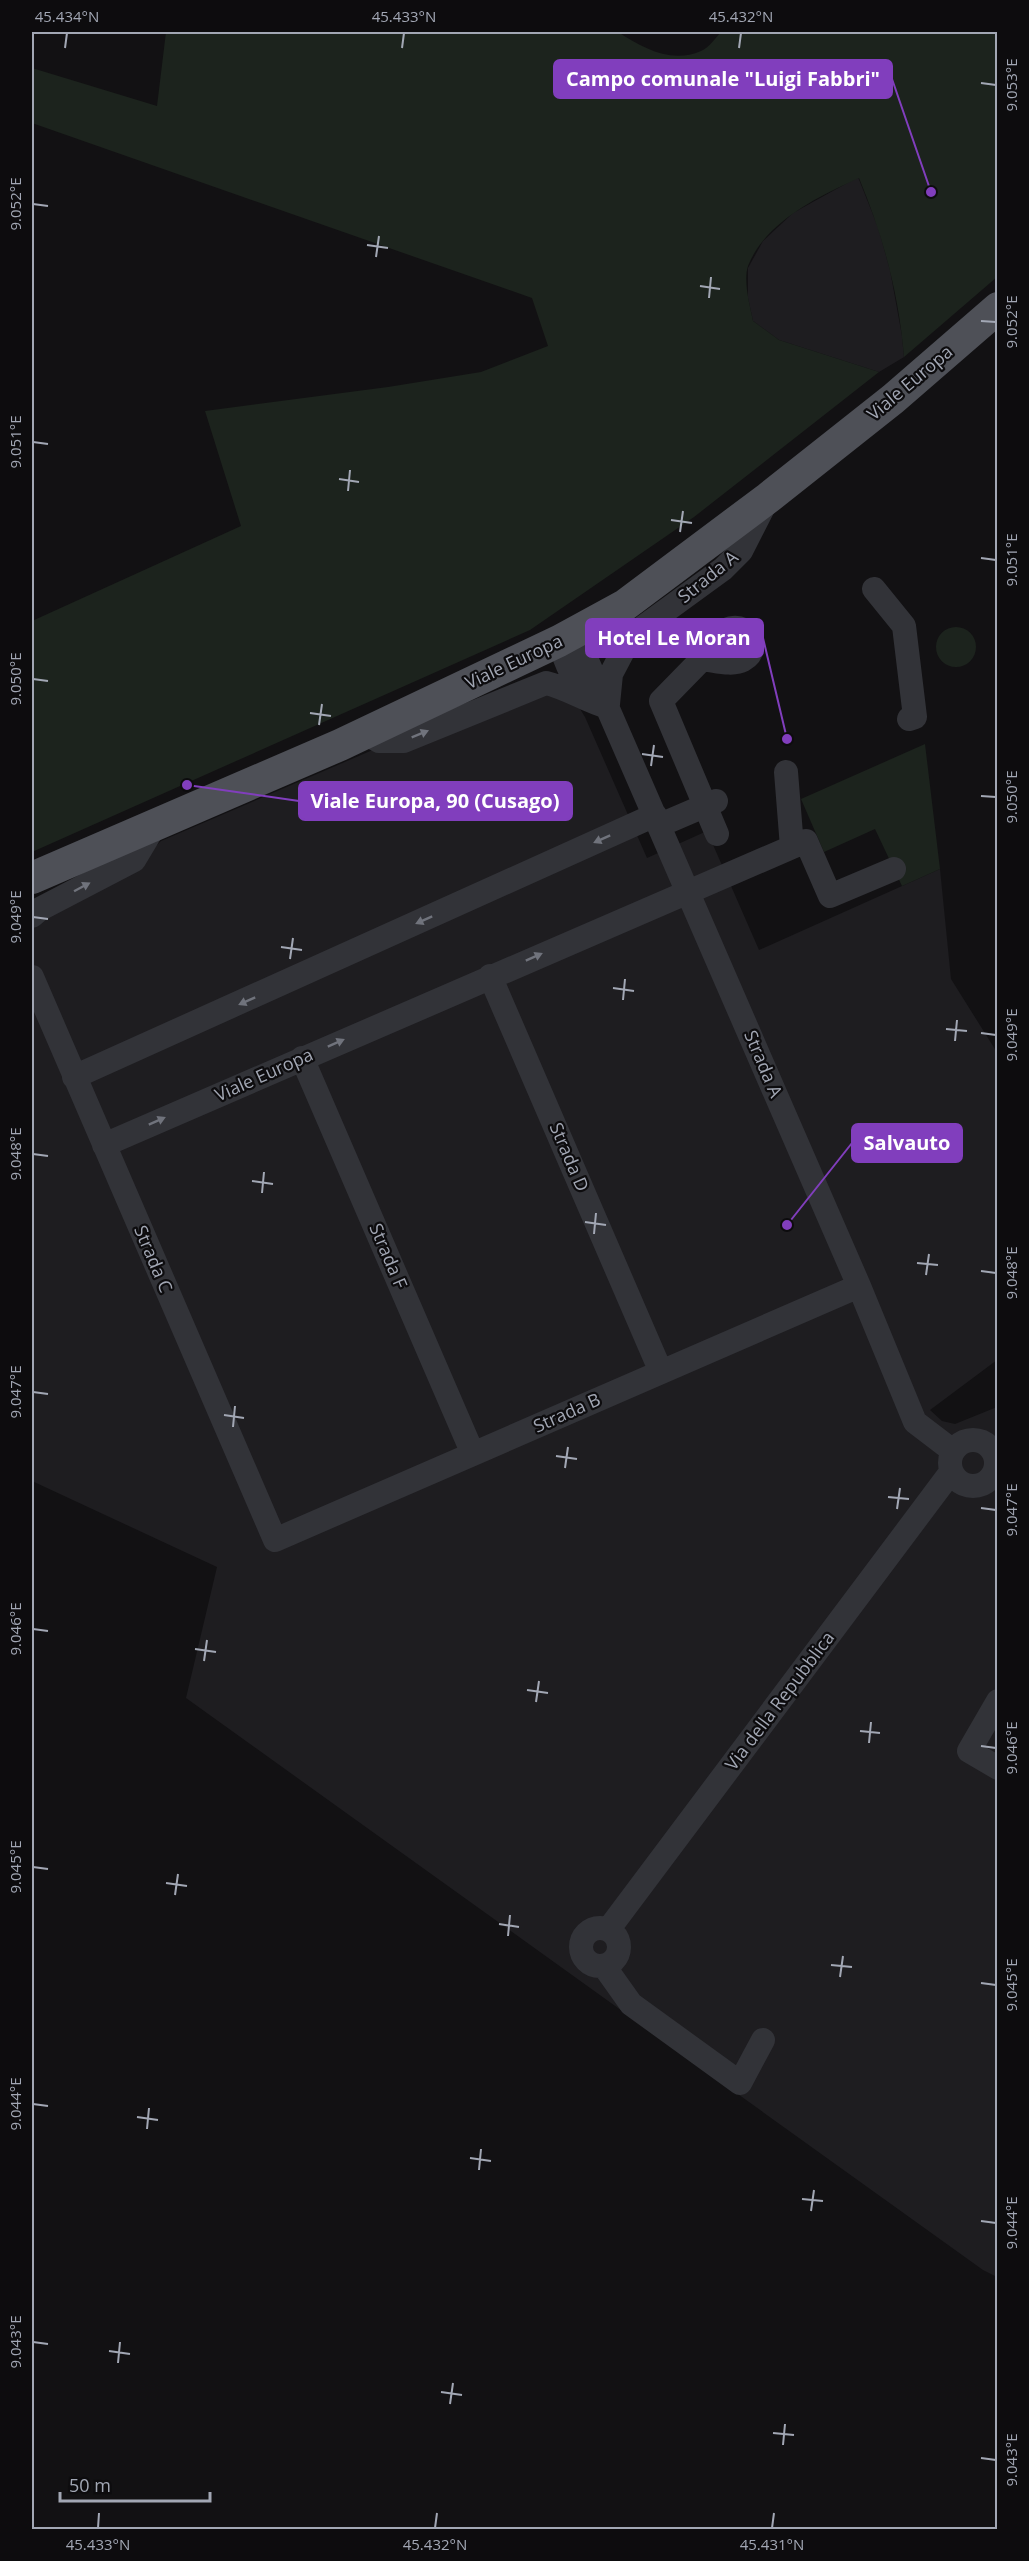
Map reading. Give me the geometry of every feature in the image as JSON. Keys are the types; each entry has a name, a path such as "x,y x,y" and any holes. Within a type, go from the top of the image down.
{"main road":[{"name":"Viale Europa","path":"32,878 364,733 567,637 625,605 768,498 893,399 997,311"}],"street":[{"name":"Strada A","path":"608,706 611,674 631,636 723,569 741,551 768,498"},
{"path":"874,589 904,627 915,717 909,719"},
{"name":"Strada A","path":"567,637 608,706 859,1286 915,1422 952,1461"},
{"path":"702,659 655,700 711,804 717,834"},
{"path":"364,733 379,741 404,741 546,683 562,687 596,704 608,706"},
{"path":"786,772 792,847 806,841 830,897 894,869"},
{"path":"74,1077 657,820 711,804"},
{"path":"32,916 40,909 134,860 155,825"},
{"name":"Viale Europa","path":"104,1145 688,890 792,847"},
{"name":"Strada D","path":"490,976 661,1372"},
{"name":"Strada C","path":"32,977 275,1540"},
{"name":"Strada F","path":"302,1058 473,1454"},
{"name":"Strada B","path":"275,1540 859,1286"},
{"path":"964,1441 992,1442 996,1465 990,1479 984,1483 968,1486 955,1478 952,1461 964,1441"},
{"name":"Via della Repubblica","path":"763,2040 740,2083 630,2004 603,1966 614,1960 619,1949 616,1938 608,1930 952,1461"},
{"path":"998,1701 969,1751 998,1768"}],"shaded area":[{"path":"166,32 618,32 647,48 679,56 704,50 721,32 997,32 997,277 904,357 889,266 859,178 811,202 795,212 767,236 756,250 748,266 747,286 753,321 779,340 879,372 694,517 530,630 32,852 32,621 241,526 205,411 388,387 481,372 548,346 532,298 32,123 32,68 157,106"},
{"path":"858,177 878,227 890,270 902,336 904,357 879,372 779,340 753,321 748,298 748,268 763,241 793,213"},
{"path":"956,627 964,628 970,633 975,639 975,655 970,661 964,666 956,667 948,666 942,661 937,655 936,647 937,639 942,633 948,628"},
{"path":"538,692 577,704 585,717 647,858 707,831 759,950 940,869 951,979 998,1054 997,1360 930,1410 942,1421 955,1424 997,1407 997,2277 983,2270 186,1698 217,1567 32,1481 32,912 139,863 161,841 375,749"},
{"path":"925,744 940,869 902,886 875,829 824,852 801,799"}],"place":[{"name":"Campo comunale \"Luigi Fabbri\"","path":"931,192"},
{"name":"Hotel Le Moran","path":"787,739"},
{"name":"Viale Europa, 90 (Cusago)","path":"187,785"},
{"name":"Salvauto","path":"787,1225"}]}
